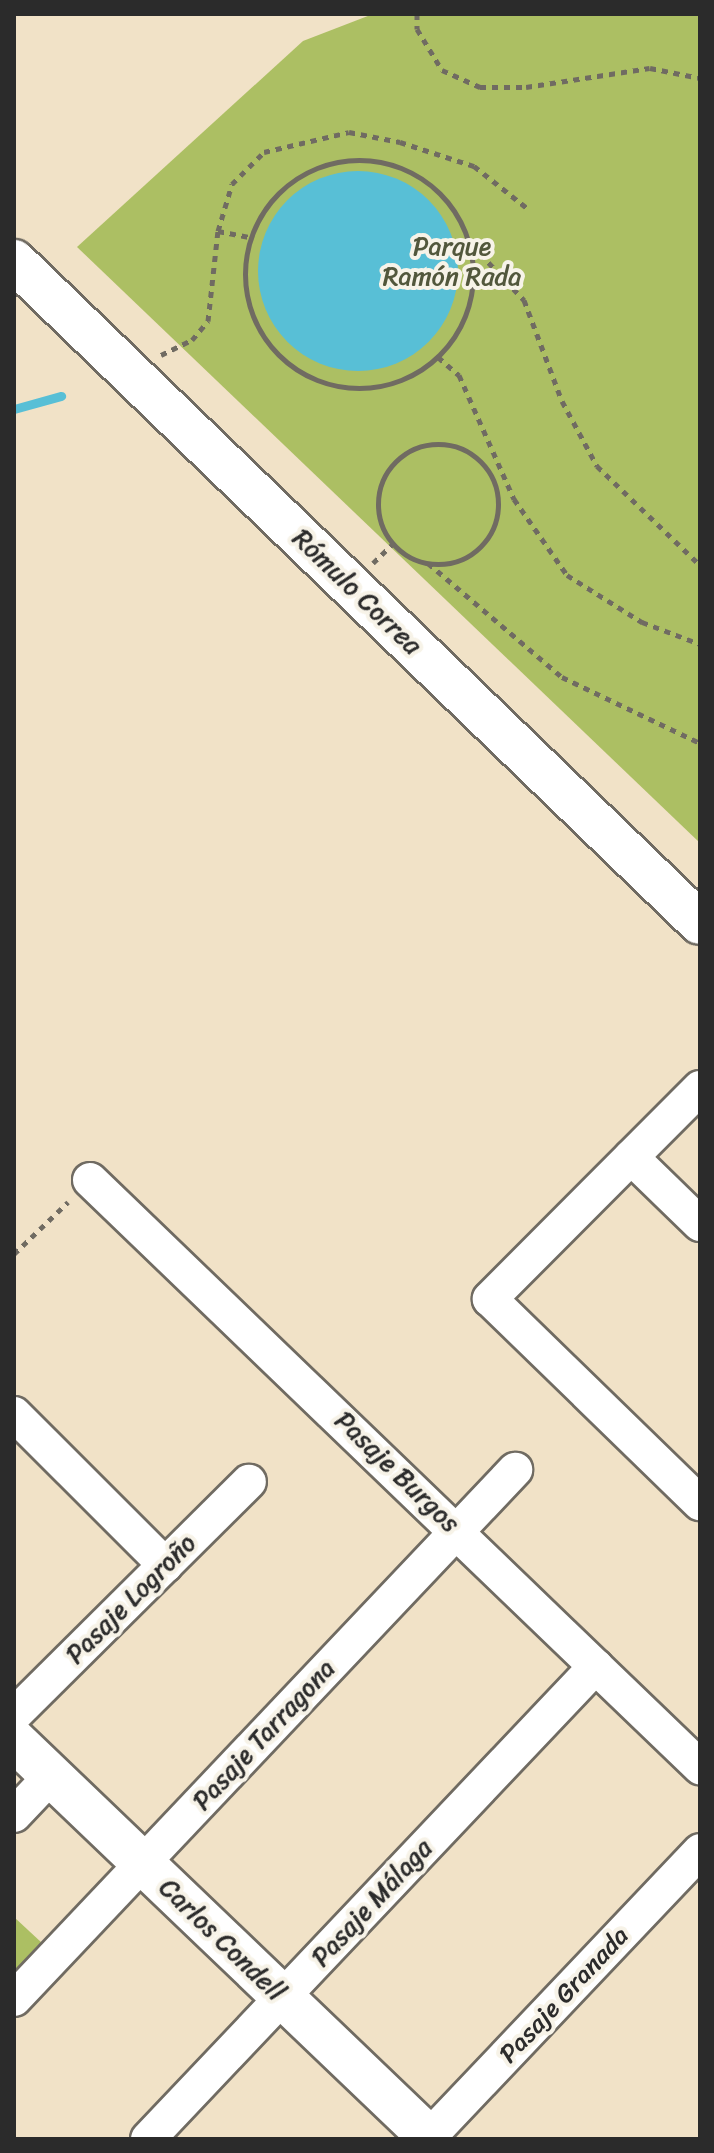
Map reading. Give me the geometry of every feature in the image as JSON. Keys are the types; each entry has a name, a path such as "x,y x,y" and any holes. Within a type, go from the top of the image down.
{"street":[{"name":"Rómulo Correa","path":"14,261 700,923"},
{"path":"700,1088 490,1299 700,1503"},
{"path":"631,1157 700,1224"},
{"name":"Pasaje Burgos","path":"90,1180 458,1530 700,1767"},
{"path":"14,1414 165,1565"},
{"name":"Pasaje Tarragona","path":"14,1999 515,1470"},
{"name":"Pasaje Logroño","path":"14,1715 249,1482"},
{"name":"Pasaje Málaga","path":"148,2139 596,1666"},
{"name":"Carlos Condell","path":"14,1740 429,2138"},
{"path":"14,1815 51,1776"},
{"name":"Pasaje Granada","path":"429,2138 700,1851"}],"path":[{"path":"417,14 417,29 442,70 480,87 526,87 650,68 700,78"},
{"path":"128,371 192,340 208,321 218,231 232,184 264,152 349,132 474,166 527,208"},
{"path":"367,159 404,168 436,188 459,218 468,241 473,291 461,327 438,357 407,378 370,388 332,385 297,371 269,345 251,312 244,275 250,237 268,204 296,178 330,163 367,159"},
{"path":"218,231 250,237"},
{"path":"468,241 524,300 562,401 597,466 700,565"},
{"path":"438,357 459,375 514,499 567,575 642,622 700,644"},
{"path":"427,563 466,557 482,544 498,507 487,469 472,455 436,444 416,447 387,472 378,509 383,528 393,544 427,563 562,677 700,743"},
{"path":"487,469 497,464"},
{"path":"14,1254 90,1180"}],"green space":[{"name":"Parque Ramón Rada","path":"373,14 700,14 700,843 77,247 303,41"},
{"path":"14,1917 42,1943 14,1972"}],"water":[{"path":"358,171 396,179 429,200 450,233 458,271 450,309 429,342 396,363 358,371 320,363 287,342 266,309 258,271 266,233 287,200 320,179"}],"waterway":[{"path":"14,409 61,396"}]}
